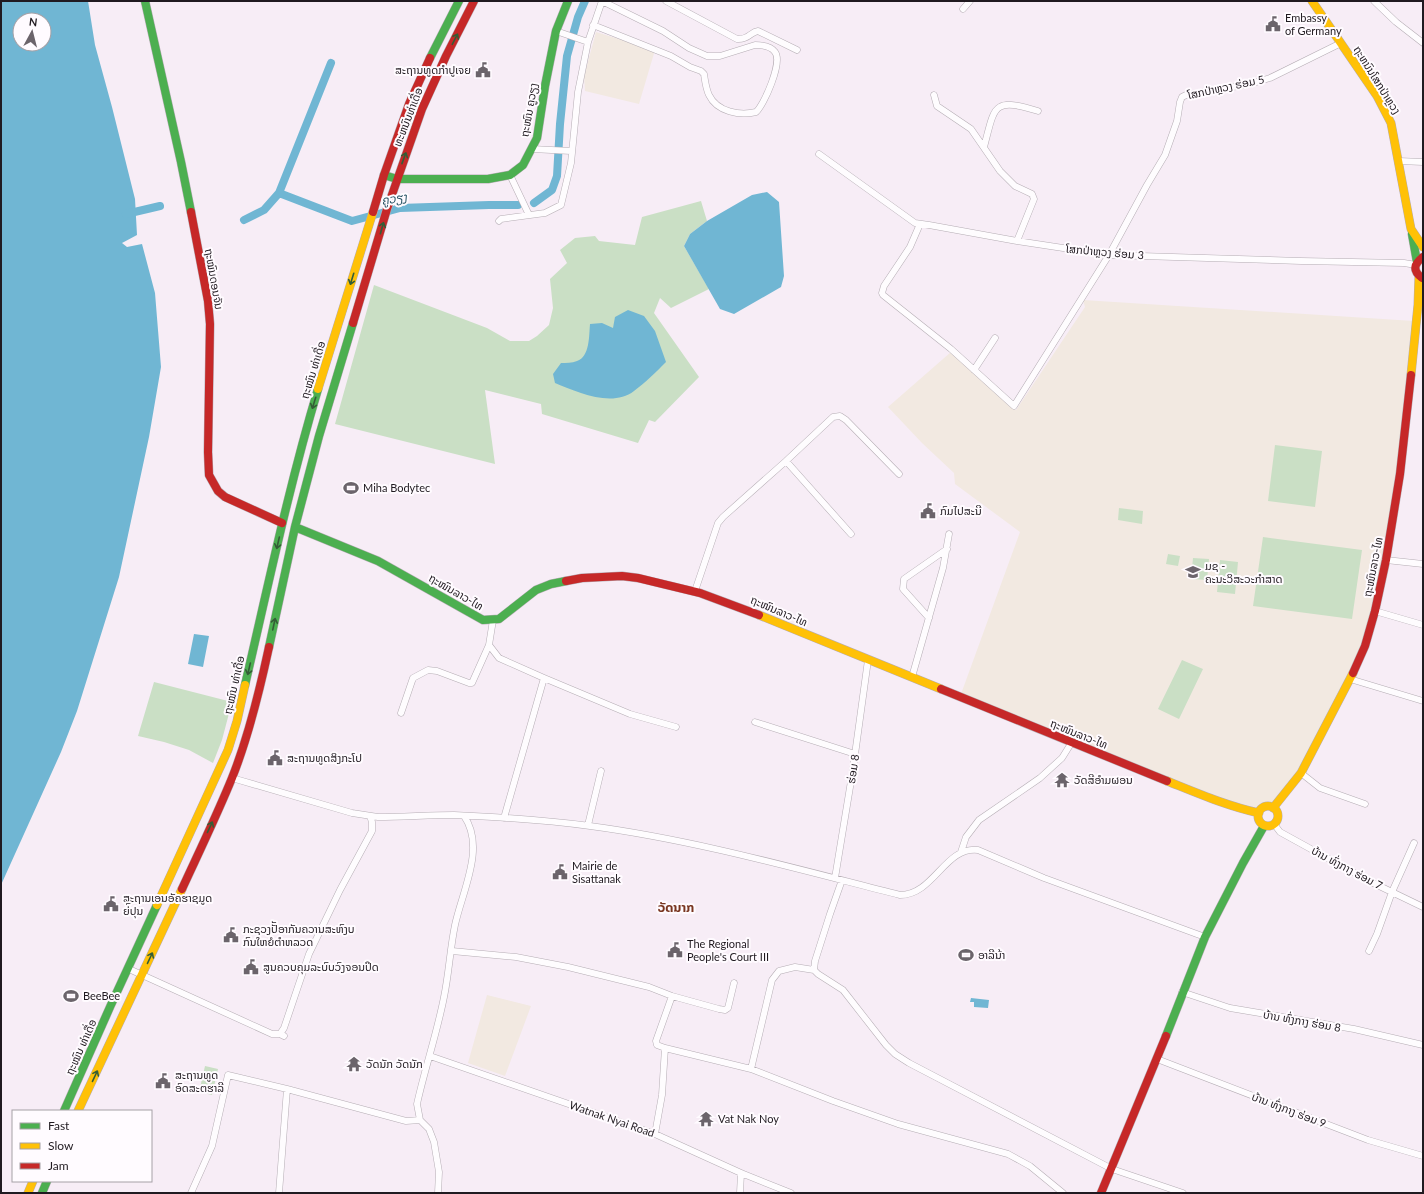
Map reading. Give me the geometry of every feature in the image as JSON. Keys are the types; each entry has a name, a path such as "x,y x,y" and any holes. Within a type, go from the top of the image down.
{"street":[{"name":"ຖະໝົນດອນຈັນ","path":"145,1 181,162 208,301 210,324 209,475 218,491 225,497 282,523 295,527"},
{"name":"ທະຫນົນທ່າເດື່ອ","path":"364,242 384,175 409,104 433,51 459,1"},
{"name":"ທະຫນົນທ່າເດື່ອ","path":"295,527 319,436 387,208 422,109 446,56 474,1"},
{"name":"ຖະໜົນ ຄູວຽງ","path":"510,175 523,165 536,149 545,86 556,32 568,1"},
{"path":"499,221 501,219 545,213 561,206 571,163 569,151 587,42 593,25 602,1 663,31 690,48 707,56 720,56 755,45 761,45 774,50 777,55 776,69 765,98 756,112 738,114 719,106 710,97 704,74 701,71 690,67 671,56 593,25"},
{"path":"666,1 737,39 743,40 755,31 758,31 797,50"},
{"path":"963,9 970,1"},
{"name":"ຖະຫນົນໂສກປ່າຫຼວງ","path":"1312,1 1377,96 1387,114 1394,132 1411,229 1423,248"},
{"path":"1374,1 1396,22 1423,43"},
{"path":"556,32 587,42"},
{"name":"ໂສກປ່າຫຼວງ ຮ່ອມ 5","path":"1109,255 1165,155 1177,122 1182,97 1186,95 1250,84 1270,78 1341,43"},
{"path":"934,94 937,106 971,129 1000,171 1015,186 1032,194 1034,199 1017,241"},
{"path":"984,146 993,114 996,109 1003,105 1010,105 1038,111"},
{"path":"536,149 569,151"},
{"name":"ໂສກປ່າຫຼວງ ຮ່ອມ 3","path":"819,154 915,223 920,224 1109,255 1293,261 1404,263 1418,261"},
{"path":"1399,161 1423,162"},
{"path":"384,175 397,179 488,179 510,175 529,215"},
{"path":"920,224 910,247 884,286 882,295 951,349 1014,406 1109,255"},
{"name":"ຖະໜົນລາວ-ໄທ","path":"1273,808 1301,773 1350,679 1365,646 1375,611 1386,560 1400,474 1421,277 1416,273 1418,261 1411,229"},
{"name":"ຖະໝົນ ທ່າເດື່ອ","path":"64,1110 228,750 237,721 282,523 305,433 364,242"},
{"name":"ຖະໜົນລາວ-ໄທ","path":"1418,305 1423,293"},
{"path":"974,370 995,338"},
{"path":"695,591 718,523 722,516 786,461 832,417 840,416 899,474"},
{"path":"786,461 851,534"},
{"path":"78,1110 232,778 241,753 263,676 295,527"},
{"name":"ຖະໜົນລາວ-ໄທ","path":"295,527 378,561 483,620 499,619 536,590 551,584 574,579 622,576 671,584 695,591 745,609 1199,794 1246,810 1259,812"},
{"path":"912,677 947,549 949,534"},
{"path":"929,618 903,589 904,579 947,549"},
{"path":"1386,560 1423,564"},
{"path":"1375,611 1423,625"},
{"path":"402,713 414,678 428,670 472,683 489,645 493,620"},
{"path":"489,645 499,658 544,678 630,714 676,727"},
{"name":"ຮ່ອມ 8","path":"835,878 855,754 868,660"},
{"path":"504,818 544,678"},
{"path":"1350,679 1423,701"},
{"path":"755,722 855,754"},
{"path":"961,852 966,837 979,820 1040,778 1062,758 1072,742"},
{"path":"588,826 601,771"},
{"path":"219,772 232,778 352,813 378,817 454,815 588,826 696,844 900,895 916,892 961,852 967,850 978,850 1044,878 1205,937"},
{"path":"1301,773 1320,788 1365,804"},
{"path":"1265,807 1273,808 1278,816 1274,824 1264,826 1259,822 1259,812 1265,807"},
{"path":"129,969 272,1034 282,1035 309,954 340,890 372,831 370,816"},
{"path":"438,1193 439,1172 432,1134 420,1120 417,1104 418,1083 430,1056 444,998 455,925 470,869 473,844 471,828 464,816"},
{"name":"ບ້ານ ທົ່ງກາງ ຮ່ອມ 7","path":"1274,824 1280,832 1370,878 1392,892 1423,906"},
{"path":"1101,1193 1157,1059 1182,992 1205,937 1264,826"},
{"path":"1369,951 1377,934 1392,892 1414,843"},
{"path":"185,846 198,852"},
{"path":"814,970 815,961 842,880"},
{"path":"452,951 516,957 568,967 648,987 672,996 725,1010 728,1008 734,983"},
{"path":"751,1069 772,980 779,971 795,967 814,970 843,990 886,1045 895,1054 909,1063 1112,1169 1183,1193"},
{"name":"ບ້ານ ທົ່ງກາງ ຮ່ອມ 8","path":"1182,992 1230,1008 1354,1029 1423,1045"},
{"path":"672,996 656,1041 657,1045 751,1069 833,1101 898,1124 1008,1154 1030,1166 1063,1193"},
{"path":"655,1134 662,1095 665,1048"},
{"name":"Watnak Nyai Road","path":"430,1056 655,1134 741,1173 791,1193"},
{"name":"ບ້ານ ທົ່ງກາງ ຮ່ອມ 9","path":"1157,1059 1368,1140 1423,1156"},
{"path":"191,1193 212,1146 228,1075 406,1121 413,1122 420,1120"},
{"path":"279,1193 287,1090"},
{"path":"740,1193 741,1173"},
{"path":"30,1188 41,1193 46,1182"}],"shaded area":[{"path":"596,32 655,50 639,104 585,91 584,76"},
{"name":"ມຊ - ຄະນະວິສະວະກຳສາດ","path":"1083,300 1414,321 1396,475 1387,535 1373,610 1362,646 1299,771 1273,805 1262,805 1257,809 1208,796 961,694 1020,532 955,484 954,473 922,443 888,407 951,352 1016,410 1085,307"},
{"path":"487,995 531,1006 505,1076 468,1063"}],"green space":[{"path":"701,201 707,221 690,234 684,246 709,289 671,308 660,298 654,313 699,377 655,422 649,420 638,443 542,414 541,404 485,390 495,464 335,424 374,285 487,328 510,341 529,341 549,325 553,308 550,279 567,263 560,250 575,238 595,236 599,241 635,245 642,217"},
{"path":"1275,445 1322,451 1315,507 1268,501"},
{"path":"1119,508 1143,511 1142,524 1118,520"},
{"path":"1263,537 1362,550 1352,619 1253,606"},
{"path":"1168,554 1180,556 1178,566 1166,564"},
{"path":"1193,558 1209,559 1207,580 1191,579"},
{"path":"1220,560 1238,562 1235,594 1217,592"},
{"path":"1182,660 1203,669 1179,719 1158,709"},
{"path":"154,682 232,702 222,740 213,763 189,750 138,736"},
{"path":"205,1066 218,1069 212,1095 199,1092"}],"water":[{"path":"1,1 88,1 95,45 135,199 137,235 122,243 127,247 142,244 155,293 161,367 149,437 119,577 77,711 61,752 1,885"},
{"path":"767,192 779,202 784,276 781,287 734,314 720,309 684,246 690,234 707,221 752,195"},
{"path":"628,310 644,316 655,331 666,362 634,391 625,396 615,398 594,397 555,383 553,374 561,363 575,362 581,359 587,350 590,324 602,323 613,328 615,317"},
{"path":"194,634 209,636 203,667 188,664"},
{"path":"971,998 989,1000 988,1008 974,1007 974,1002 970,1002"}],"waterway":[{"name":"ຄູວຽງ","path":"534,203 552,190 557,176 560,124 567,56 578,17 585,1"},
{"path":"244,220 264,210 279,193 331,63"},
{"name":"ຄູວຽງ","path":"279,193 352,221 400,208 518,205"},
{"path":"126,214 160,206"}],"traffic: fast":[{"path":"145,1 191,212"},
{"path":"430,58 459,1"},
{"path":"384,175 397,179 488,179 510,175 523,165 537,138 545,86 556,31 568,1"},
{"path":"1412,234 1417,262"},
{"path":"269,647 295,527 319,436 353,323"},
{"path":"245,685 288,499 318,389"},
{"path":"295,527 378,561 483,620 499,619 536,590 551,584 566,581"},
{"path":"1166,1036 1205,937 1264,826"},
{"path":"64,1110 157,905"},
{"path":"42,1193 47,1182"}],"traffic: slow":[{"path":"1312,1 1377,96 1391,123 1411,229 1423,247"},
{"path":"318,389 373,212"},
{"path":"1411,375 1418,305 1419,276"},
{"path":"759,615 941,689"},
{"path":"1273,808 1301,773 1353,673"},
{"path":"157,905 228,750 237,721 245,685"},
{"path":"1167,781 1201,795 1259,813"},
{"path":"1268,806 1275,809 1278,816 1275,823 1268,826 1261,823 1258,816 1261,809 1268,806"},
{"path":"78,1110 182,889"},
{"path":"28,1193 33,1182"}],"traffic: jam":[{"path":"353,323 387,209 422,109 446,56 474,1"},
{"path":"373,212 384,175 409,104 430,58"},
{"path":"191,212 208,301 210,324 209,475 218,491 225,497 282,523"},
{"path":"1422,278 1415,267 1423,257"},
{"path":"1353,673 1365,646 1375,611 1386,560 1400,474 1411,375"},
{"path":"566,581 582,578 622,576 638,578 700,593 759,615"},
{"path":"182,889 238,763 262,680 269,647"},
{"path":"941,689 1167,781"},
{"path":"1101,1193 1166,1036"}],"place":[{"name":"Embassy of Germany","path":"1273,24"},
{"name":"ສະຖານທູດກຳປູເຈຍ","path":"483,70"},
{"name":"Miha Bodytec","path":"351,488"},
{"name":"ກົມໄປສະນີ","path":"928,511"},
{"name":"ມຊ - ຄະນະວິສະວະກຳສາດ","path":"1193,572"},
{"name":"ສະຖານທູດສິງກະໂປ","path":"275,758"},
{"name":"ວັດສີອຳມຜອນ","path":"1062,780"},
{"name":"Mairie de Sisattanak","path":"560,872"},
{"name":"ສະຖານເອນອັຄຮາຊມູດ ຍ່ົປຸນ","path":"111,904"},
{"name":"ກະຊວງປັັອາກັນຄວານສະຫົງບ ກົນໃຫຍໍຕຳຫລວດ","path":"231,935"},
{"name":"The Regional People's Court III","path":"675,950"},
{"name":"ອາລີນ້າ","path":"966,955"},
{"name":"ສູນຄວບຄຸມລະບົບວົງຈອນປິດ","path":"251,967"},
{"name":"BeeBee","path":"71,996"},
{"name":"ວັດນັກ ວັດນັກ","path":"354,1064"},
{"name":"ສະຖານທູດ ອົດສະຕຮາລີ","path":"163,1081"},
{"name":"Vat Nak Noy","path":"706,1119"}],"district":[{"name":"ວັດນາກ","path":"676,907"}]}
